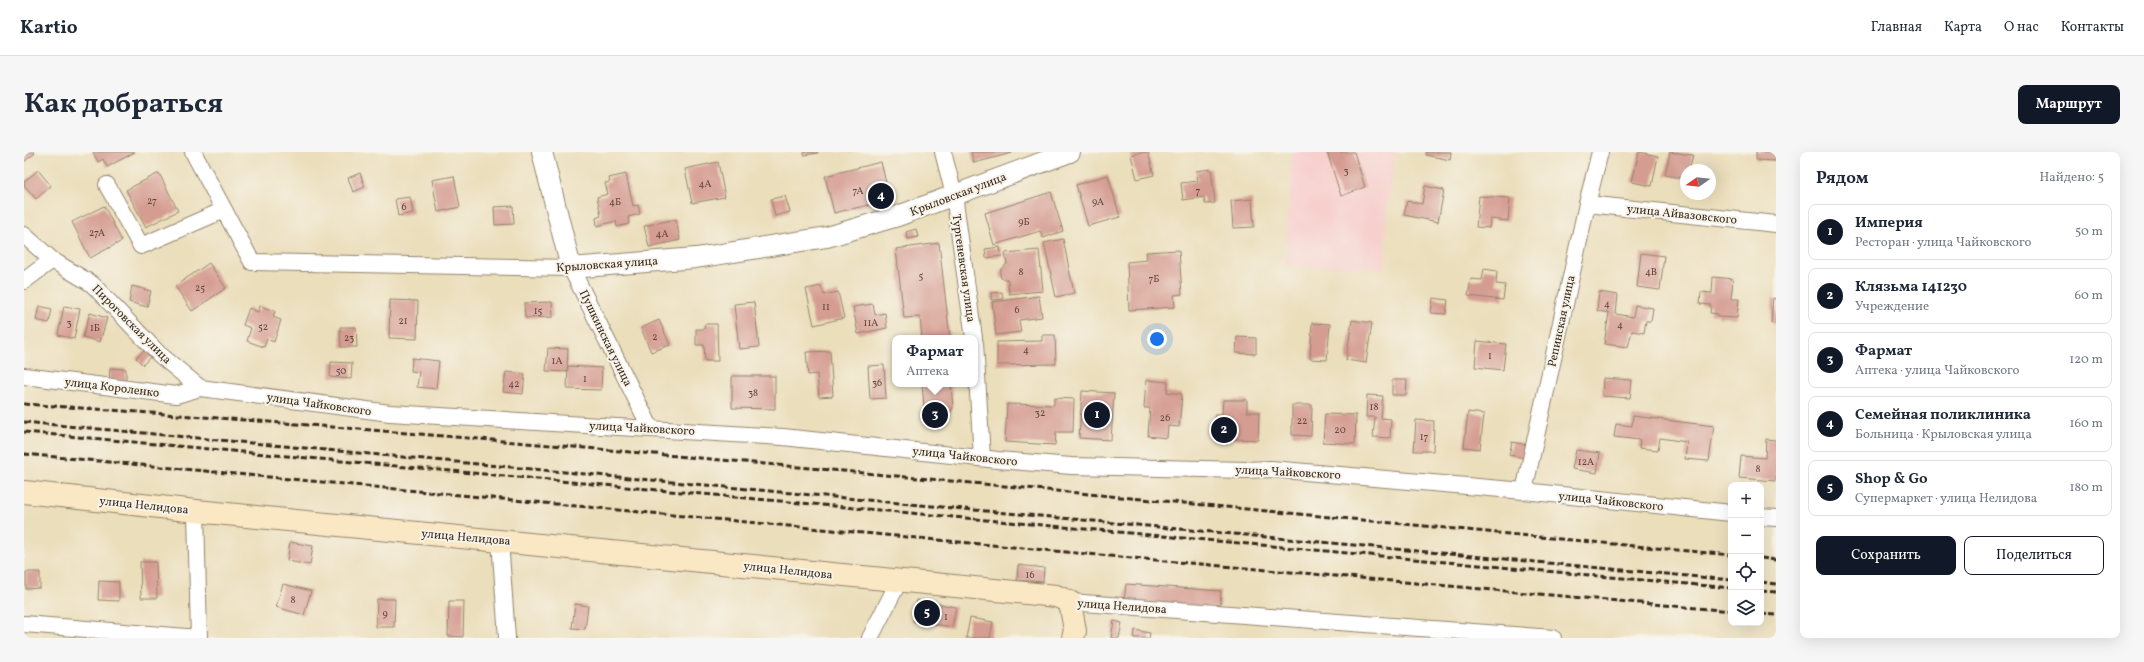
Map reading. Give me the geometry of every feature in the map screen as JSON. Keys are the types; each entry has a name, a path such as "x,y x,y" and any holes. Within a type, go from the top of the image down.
{"main road":[{"name":"улица Нелидова","path":"24,492 196,511 1056,596 1070,602"},
{"path":"1070,602 1075,631 1073,638"}],"street":[{"name":"Крыловская улица","path":"193,152 252,262 571,268 696,258 827,237 898,216 1070,152"},
{"name":"Пушкинская улица","path":"542,152 571,268 651,429"},
{"name":"Тургеневская улица","path":"943,152 954,195 974,335"},
{"name":"Репинская улица","path":"1524,491 1587,204 1600,152"},
{"path":"107,185 141,246 224,210"},
{"name":"улица Айвазовского","path":"1587,204 1776,224"},
{"name":"Пироговская улица","path":"24,235 52,260 92,284 159,354 200,388"},
{"path":"24,281 52,260"},
{"name":"улица Короленко","path":"24,376 176,395 200,388"},
{"path":"978,387 982,458"},
{"name":"улица Чайковского","path":"200,388 390,413 783,436 1070,466 1271,469 1524,491 1728,513"},
{"path":"24,624 199,638 196,511"},
{"path":"1764,517 1776,518"},
{"path":"500,540 507,638"},
{"path":"870,638 900,581"},
{"name":"улица Нелидова","path":"1070,602 1544,638"}],"shaded area":[{"path":"1292,152 1396,152 1387,203 1385,268 1285,266"}],"building":[{"path":"24,152 34,152 35,153 24,162"},
{"path":"93,152 135,152 107,167 103,159 98,162"},
{"path":"804,152 818,152 818,153 804,155"},
{"path":"971,152 1011,152 1012,153 974,163"},
{"path":"1148,152 1154,175 1137,179 1131,155"},
{"path":"1327,152 1354,152 1365,187 1341,196"},
{"path":"1426,152 1451,152 1450,160 1426,155"},
{"path":"1639,152 1658,156 1652,186 1632,182"},
{"path":"1670,152 1693,155 1691,164 1680,164 1680,178 1665,175"},
{"path":"1756,152 1775,152 1775,161 1756,160"},
{"path":"718,162 725,197 692,203 685,169"},
{"path":"881,162 890,200 834,213 825,176"},
{"path":"1211,169 1215,203 1205,204 1204,197 1183,200 1181,183 1198,181 1196,171"},
{"path":"38,170 51,186 36,199 24,185 24,182"},
{"path":"159,173 178,211 146,227 126,190"},
{"path":"360,173 365,187 353,192 348,178"},
{"path":"626,174 633,206 638,205 640,214 628,217 629,224 617,227 616,221 597,226 596,218 601,216 597,197 608,194 605,183 610,182 609,178"},
{"path":"1108,175 1120,217 1088,226 1076,185"},
{"path":"454,176 460,207 438,212 432,180"},
{"path":"1425,186 1444,190 1438,222 1404,215 1407,201 1422,204"},
{"path":"1051,192 1063,231 1043,238 1040,231 994,245 985,213"},
{"path":"785,196 790,212 775,216 771,199"},
{"path":"1479,196 1510,198 1508,221 1490,219 1489,228 1476,227"},
{"path":"410,197 413,213 398,216 395,199"},
{"path":"1252,199 1254,227 1233,228 1231,201"},
{"path":"104,206 122,241 90,258 72,222"},
{"path":"513,206 514,224 495,225 494,207"},
{"path":"676,219 680,240 649,247 644,226"},
{"path":"916,229 918,237 908,239 906,232"},
{"path":"1063,239 1074,293 1056,297 1044,243"},
{"path":"939,243 950,335 922,335 920,317 904,318 896,249"},
{"path":"1000,247 1002,256 986,258 985,249"},
{"path":"1039,250 1043,291 1009,294 1008,280 1001,278 1000,274 1001,269 1007,264 1005,253"},
{"path":"1179,250 1182,294 1174,295 1175,307 1129,310 1127,262 1147,260 1146,252"},
{"path":"1641,253 1664,256 1660,290 1637,287"},
{"path":"209,263 226,288 192,311 175,286"},
{"path":"1484,269 1497,271 1496,284 1505,285 1503,300 1468,296 1471,279 1482,280"},
{"path":"1713,277 1733,279 1731,299 1739,299 1737,318 1718,317 1718,314 1710,313 1711,305 1700,304 1701,292 1712,293"},
{"path":"132,286 151,291 147,307 129,302"},
{"path":"821,286 824,295 838,292 844,318 814,325 806,289"},
{"path":"1002,292 1003,299 991,300 991,293"},
{"path":"1599,292 1618,295 1616,314 1633,317 1635,305 1653,308 1651,321 1646,321 1644,333 1632,331 1628,347 1604,344 1609,313 1597,311"},
{"path":"1039,296 1042,317 1019,320 1021,332 996,335 992,302"},
{"path":"1433,298 1448,300 1446,314 1431,313"},
{"path":"1773,298 1776,299 1776,324 1771,323"},
{"path":"390,300 418,301 417,339 389,338"},
{"path":"552,302 553,317 525,318 524,303"},
{"path":"754,302 759,347 739,349 734,304"},
{"path":"873,304 875,315 885,313 887,328 858,334 853,307"},
{"path":"39,306 52,309 49,323 36,320"},
{"path":"64,306 80,309 74,339 58,335"},
{"path":"260,306 275,311 273,317 281,320 274,342 267,339 264,347 247,341 251,328 243,325 249,308 258,312"},
{"path":"90,313 107,318 100,342 83,337"},
{"path":"659,320 670,345 651,352 641,328"},
{"path":"1352,320 1372,323 1366,363 1346,360"},
{"path":"1312,323 1330,324 1327,360 1310,359"},
{"path":"705,324 717,324 718,361 705,361 704,345 696,345 696,329 704,329"},
{"path":"340,327 356,327 357,347 341,347"},
{"path":"1042,335 1055,335 1056,364 997,365 997,342 1042,341"},
{"path":"1237,337 1256,338 1256,354 1236,353"},
{"path":"1477,341 1506,344 1503,370 1475,367"},
{"path":"548,348 568,349 567,372 546,371"},
{"path":"145,350 151,356 143,365 136,358"},
{"path":"830,351 833,396 819,397 817,374 808,375 806,352"},
{"path":"412,358 439,361 436,389 417,387 419,372 411,371"},
{"path":"331,362 352,363 351,379 330,377"},
{"path":"884,365 886,398 870,399 868,366"},
{"path":"568,366 602,368 601,390 567,389"},
{"path":"110,368 126,369 126,381 109,380"},
{"path":"506,372 525,374 523,394 503,392"},
{"path":"732,376 775,376 775,409 732,408"},
{"path":"1603,378 1632,380 1630,398 1602,396"},
{"path":"1146,380 1168,382 1167,392 1182,394 1179,427 1168,426 1167,438 1148,436 1150,408 1144,408"},
{"path":"1392,380 1407,380 1406,395 1392,395"},
{"path":"922,387 951,387 953,408 948,416 925,418"},
{"path":"1082,391 1114,393 1111,440 1079,438"},
{"path":"1367,395 1383,396 1381,418 1391,419 1390,438 1373,437 1375,417 1366,417"},
{"path":"1054,398 1074,399 1073,432 1056,432 1055,445 1005,442 1007,404 1054,405"},
{"path":"1223,400 1247,400 1247,412 1259,412 1258,440 1214,438 1215,414 1222,414"},
{"path":"1292,405 1312,405 1311,436 1292,435"},
{"path":"1468,412 1484,414 1480,449 1464,447"},
{"path":"1325,414 1356,415 1355,444 1323,442"},
{"path":"1633,416 1714,426 1709,461 1685,459 1687,442 1660,438 1658,450 1639,448 1640,440 1614,437 1616,424 1632,426"},
{"path":"1416,420 1434,421 1433,451 1414,451"},
{"path":"1766,439 1776,440 1776,481 1739,478 1741,456 1765,458"},
{"path":"1512,442 1527,445 1525,458 1509,455"},
{"path":"1576,450 1600,453 1597,473 1572,469"},
{"path":"290,542 313,546 310,565 287,561"},
{"path":"140,562 156,562 157,598 141,598"},
{"path":"1018,565 1044,568 1043,582 1017,580"},
{"path":"26,572 40,572 40,588 26,589"},
{"path":"99,581 119,582 119,601 98,600"},
{"path":"283,584 311,591 304,615 276,607"},
{"path":"1126,584 1221,591 1220,608 1124,601"},
{"path":"377,599 395,599 394,627 376,627"},
{"path":"917,600 956,607 952,627 913,621"},
{"path":"449,601 464,601 463,637 448,636"},
{"path":"575,604 588,606 585,629 572,628"},
{"path":"970,618 993,622 990,638 966,638"},
{"path":"1114,621 1122,623 1119,638 1111,638"},
{"path":"1135,630 1150,633 1149,638 1134,638"}],"railway":[{"path":"24,404 665,455 1728,555"},
{"path":"24,422 1728,580"},
{"path":"24,432 1728,588"},
{"path":"24,454 1087,554 1728,611"},
{"path":"1764,558 1776,560"},
{"path":"1764,582 1776,584"},
{"path":"1764,591 1776,592"},
{"path":"1764,614 1776,615"}],"place":[{"name":"Семейная поликлиника","path":"881,196"},
{"name":"Фармат","path":"935,415"},
{"name":"Империя","path":"1097,415"},
{"name":"Клязьма 141230","path":"1224,430"},
{"name":"Shop & Go","path":"927,613"}]}
